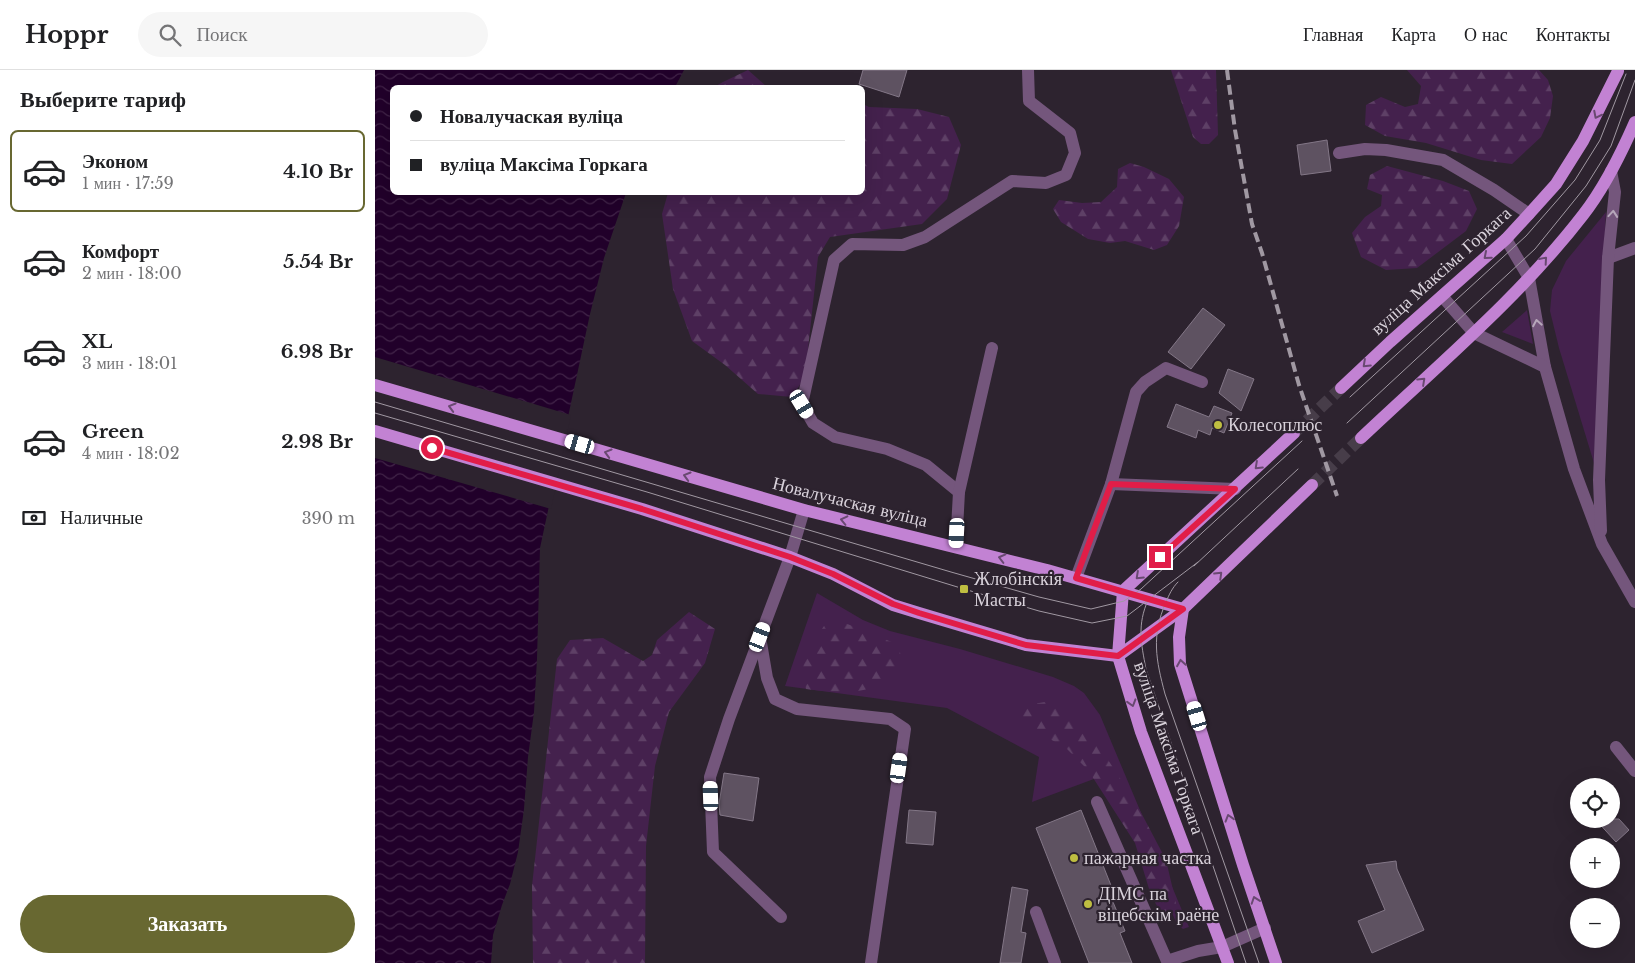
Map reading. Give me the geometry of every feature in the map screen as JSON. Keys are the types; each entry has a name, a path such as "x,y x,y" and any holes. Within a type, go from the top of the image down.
{"main road":[{"name":"вуліца Максіма Горкага","path":"1341,388 1506,239 1529,214 1555,184 1583,141 1618,71"},
{"path":"1361,438 1474,333 1529,278 1584,214 1624,148 1635,122"},
{"name":"Новалучаская вуліца","path":"375,385 804,510 1076,578 1183,609"},
{"path":"375,431 642,509 790,557 833,574 893,604 919,613 1026,645 1118,656 1183,609 1312,485"},
{"path":"1123,591 1294,433"},
{"name":"вуліца Максіма Горкага","path":"1123,591 1118,656 1139,725 1228,963"},
{"name":"вуліца Максіма Горкага","path":"1183,609 1179,637 1180,664 1276,963"}],"street":[{"path":"959,492 927,465 887,449 835,437 813,422 802,404 834,260 852,244 903,245 925,237 1013,181 1046,183 1066,175 1075,153 1071,132 1029,101 1028,70"},
{"path":"1339,153 1365,149 1386,150 1443,160 1495,190 1529,214"},
{"path":"1602,544 1599,480 1608,258 1615,192 1611,171"},
{"path":"1506,239 1529,278 1545,367 1574,469 1602,544 1635,602"},
{"path":"1608,258 1635,248"},
{"path":"1442,296 1474,333 1545,367"},
{"path":"956,547 959,492 992,348"},
{"path":"1076,578 1111,484 1136,392 1145,382 1166,368 1202,382"},
{"path":"1111,484 1235,489"},
{"path":"781,917 713,852 710,777 729,719 790,557 804,510"},
{"path":"760,637 767,678 775,699 797,709 890,719 905,729 871,963"},
{"path":"1617,747 1635,771"},
{"path":"1097,802 1166,962 1198,951 1222,947 1265,928"},
{"path":"1036,912 1055,963"}],"green space":[{"path":"748,70 765,85 718,85"},
{"path":"1171,70 1216,70 1218,135 1209,144 1201,144 1193,137"},
{"path":"1407,70 1539,70 1548,80 1553,96 1550,118 1541,137 1512,164 1481,160 1426,143 1385,136 1365,125 1366,105 1381,97 1405,107 1418,104 1421,86"},
{"path":"865,105 869,107 917,109 949,117 961,145 947,199 922,224 830,237 818,257 805,377 792,397 758,394 725,365 692,341 673,289 662,214 667,195 865,195"},
{"path":"1130,163 1144,167 1169,179 1184,197 1179,226 1167,245 1154,250 1125,241 1110,243 1088,239 1061,222 1053,209 1059,200 1082,203 1101,202 1117,187 1118,169"},
{"path":"1387,166 1443,181 1469,191 1477,209 1466,231 1417,268 1386,270 1361,257 1352,233 1365,217 1381,206 1382,195 1367,189 1370,175"},
{"path":"1606,212 1594,463 1559,348 1550,311 1552,290 1566,261"},
{"path":"1527,310 1533,344 1502,332"},
{"path":"817,593 863,620 890,631 960,649 1053,677 1074,686 1084,693 1100,715 1189,927 1183,929 1176,922 1110,773 1032,802 1039,757 947,708 785,686"},
{"path":"689,612 715,629 705,663 669,712 655,766 646,846 645,963 533,963 532,886 557,659 570,640 603,638 643,661 652,655 657,640"},
{"path":"840,621 899,645 902,666 887,680 866,689 846,692 806,689 802,670 809,648 824,626"},
{"path":"1051,701 1067,711 1088,729 1136,803 1166,860 1176,903 1168,920 1161,914 1150,892 1135,843 1088,770 1066,748 1032,729 1022,715 1027,705"}],"water":[{"path":"375,70 684,70 676,85 390,85 390,195 625,195 604,258 590,314 540,548 534,712 524,809 518,852 510,884 493,935 491,963 375,963"}],"pier":[{"path":"375,357 571,415 551,509 375,458"}],"building":[{"path":"863,70 907,70 899,97 859,84"},
{"path":"1327,140 1331,171 1301,175 1297,145"},
{"path":"1203,308 1225,325 1191,369 1168,352"},
{"path":"1228,369 1254,379 1241,411 1219,393"},
{"path":"1176,404 1209,417 1214,406 1232,413 1224,433 1212,428 1210,435 1198,430 1196,438 1167,427"},
{"path":"724,773 759,778 753,821 720,815 719,804"},
{"path":"909,810 936,812 933,845 906,843"},
{"name":"пажарная частка","path":"1081,810 1112,888 1108,890 1125,931 1120,933 1132,963 1089,963 1036,828"},
{"path":"1620,820 1629,830 1620,838 1612,838 1603,828 1620,828"},
{"path":"1396,861 1397,869 1424,930 1372,953 1358,921 1385,910 1366,865"},
{"path":"1012,887 1028,890 1021,932 1026,933 1021,963 1000,963"}],"tunnel":[{"path":"1294,433 1341,388"},
{"path":"1312,485 1361,438"}],"tram line":[{"path":"1350,397 1526,236 1575,180 1600,140 1626,74"},
{"path":"1347,423 1535,249 1586,186 1611,146 1635,80"},
{"path":"375,402 951,572 1039,597 1091,609 1124,601 1141,589 1302,441"},
{"path":"375,413 647,492 1039,611 1092,623 1127,616 1198,562"},
{"path":"1194,566 1298,469"},
{"path":"1178,582 1168,597 1158,626 1156,648 1159,670 1165,694 1259,963"},
{"path":"1148,600 1141,626 1146,669 1246,963"}],"railway":[{"path":"1227,70 1235,130 1252,224 1299,385 1337,496"}],"place":[{"name":"Колесоплюс","path":"1218,425"},
{"name":"Жлобінскія Масты","path":"964,589"},
{"name":"пажарная частка","path":"1074,858"},
{"name":"ДІМС па віцебскім раёне","path":"1088,904"}],"route":[{"path":"432,448 642,509 790,557 833,574 893,604 1026,645 1118,656 1183,609 1076,578 1111,484 1235,489 1160,557"}]}
